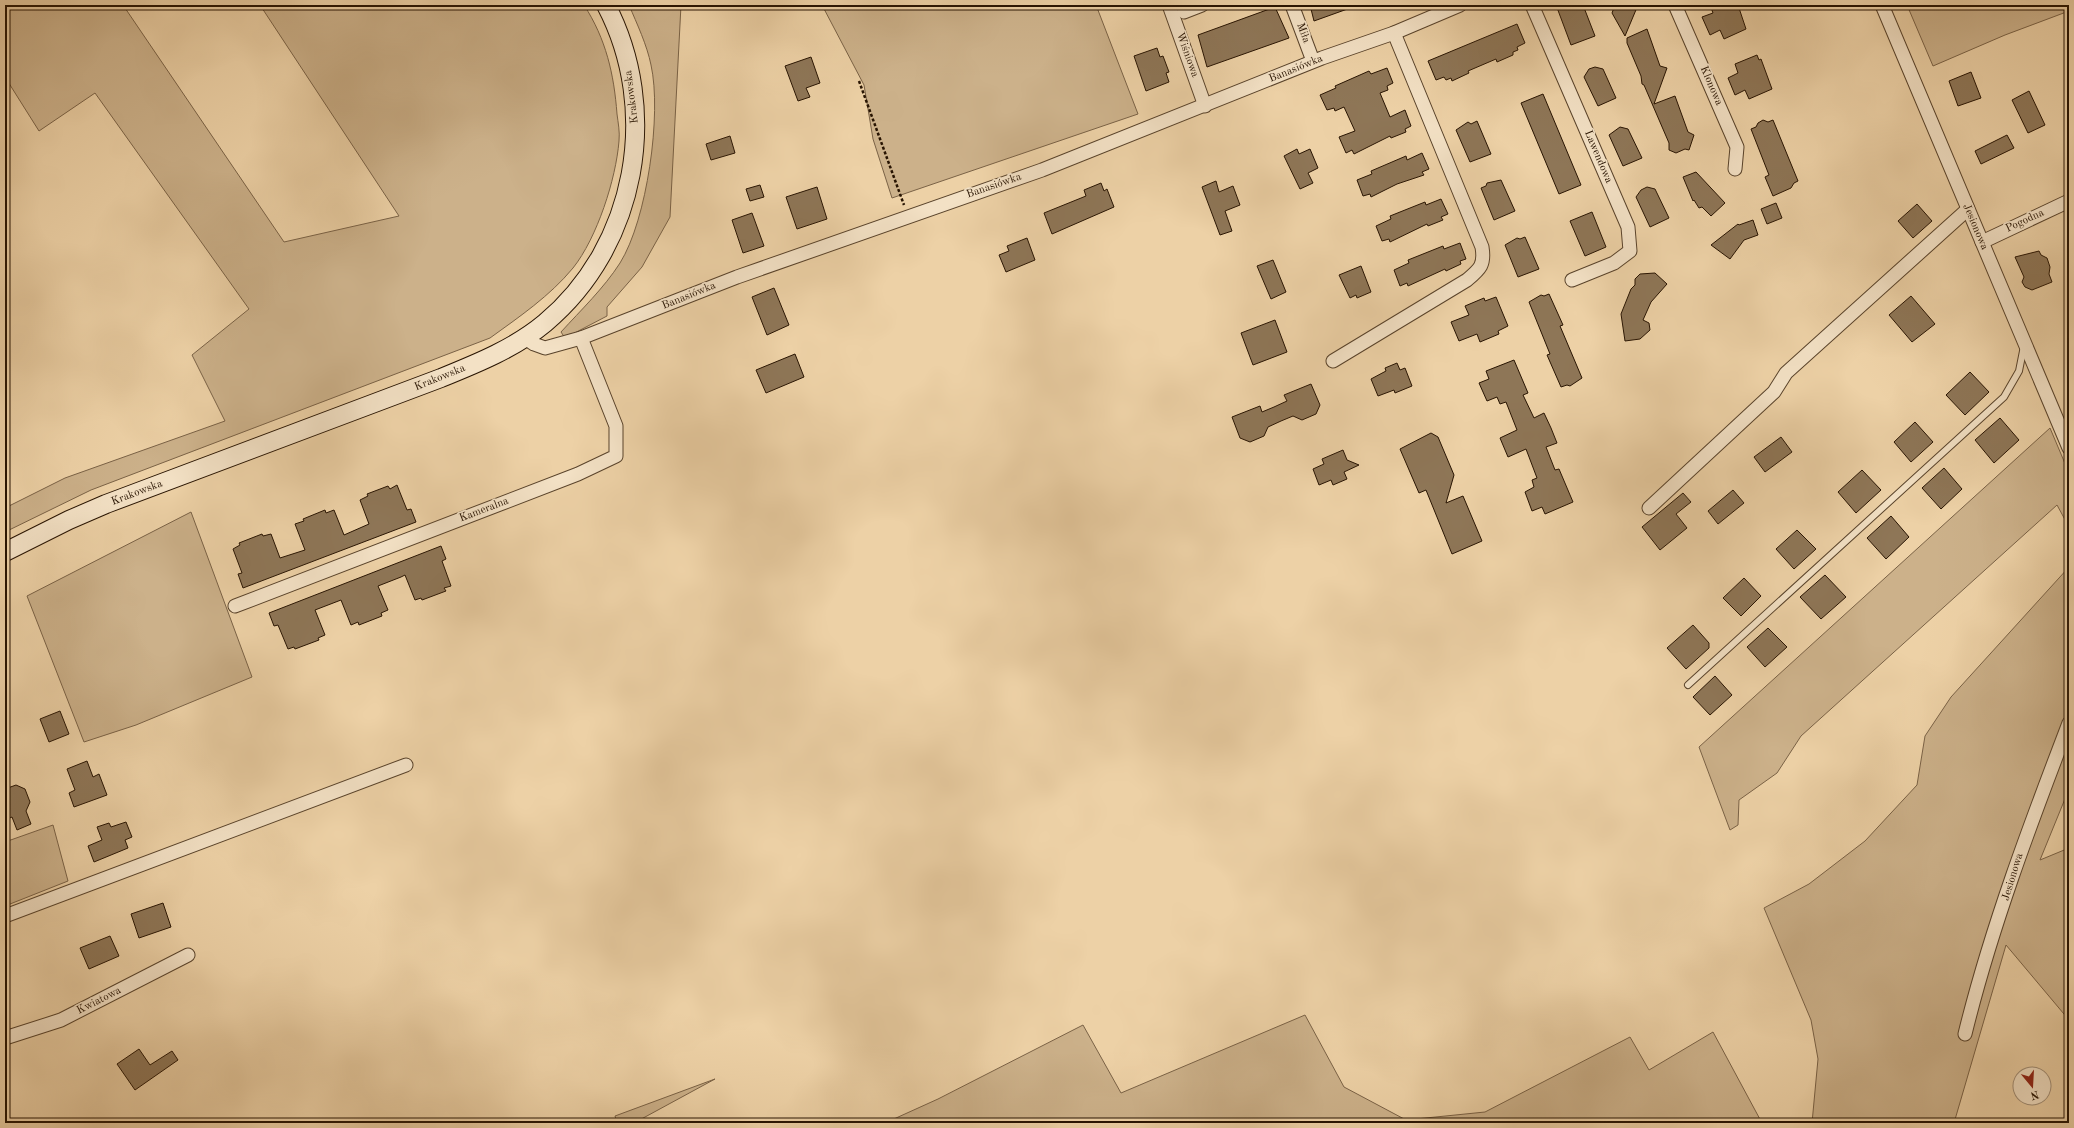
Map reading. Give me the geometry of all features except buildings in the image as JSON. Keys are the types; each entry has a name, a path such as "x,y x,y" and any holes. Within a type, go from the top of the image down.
{"main road":[{"name":"Krakowska","path":"5,552 69,520 106,504 441,378 487,359 525,338 546,322 576,291 604,250 619,219 629,184 635,150 636,114 624,48 618,29 606,5"}],"street":[{"name":"Wiśniowa","path":"1169,5 1205,106"},
{"path":"1184,12 1202,5"},
{"name":"Miła","path":"1292,5 1313,61"},
{"name":"Banasiówka","path":"525,338 534,344 545,348 581,338 737,277 1042,170 1205,106 1313,61 1394,33 1428,11 1460,5"},
{"name":"Lawendowa","path":"1532,5 1628,227 1630,251 1614,263 1572,280"},
{"name":"Klonowa","path":"1676,5 1737,147 1735,169"},
{"name":"Jesionowa","path":"1882,5 2069,448"},
{"path":"1333,360 1467,280 1480,269 1483,257 1482,247 1394,33"},
{"name":"Pogodna","path":"1982,242 2069,201"},
{"path":"1649,508 1774,392 1786,373 1968,210"},
{"name":"Kameralna","path":"235,606 578,474 616,456 616,426 581,338"},
{"name":"Jesionowa","path":"1965,1034 1972,1006 2021,849 2069,723"},
{"path":"5,916 406,765"},
{"name":"Kwiatowa","path":"5,1038 61,1020 188,955"}],"lane":[{"path":"1688,685 2004,397 2019,371 2024,342"}],"path":[{"path":"858,81 908,216"}],"shaded area":[{"path":"5,5 123,5 284,242 399,216 260,5 584,5 598,31 608,57 614,85 619,127 614,173 604,208 590,241 573,268 544,297 490,338 91,490 5,532 5,508 65,478 225,421 192,355 249,309 95,93 39,131 5,77"},
{"path":"629,5 681,5 670,217 642,267 607,307 607,316 565,338 561,332 600,290 620,263 630,244 645,194 653,138 655,111 654,86 647,50"},
{"path":"822,5 1096,5 1138,114 892,198 873,139 864,85"},
{"path":"1907,5 2069,5 2069,11 2005,35 1933,66"},
{"path":"2050,428 2069,473 2069,527 2057,505 1801,736 1777,773 1739,800 1738,825 1730,830 1699,747"},
{"path":"191,512 252,677 136,725 84,742 27,596"},
{"path":"2069,567 2069,789 2040,860 2069,848 2069,1020 2006,945 1954,1123 1812,1123 1818,1059 1811,1020 1764,908 1809,884 1865,841 1917,785 1925,736 1951,697"},
{"path":"53,825 68,881 5,906 5,842"},
{"path":"1305,1015 1344,1087 1406,1120 1485,1112 1630,1037 1649,1070 1713,1032 1762,1123 885,1123 938,1099 1083,1025 1121,1093"},
{"path":"715,1079 634,1123 617,1123 615,1116"}]}
